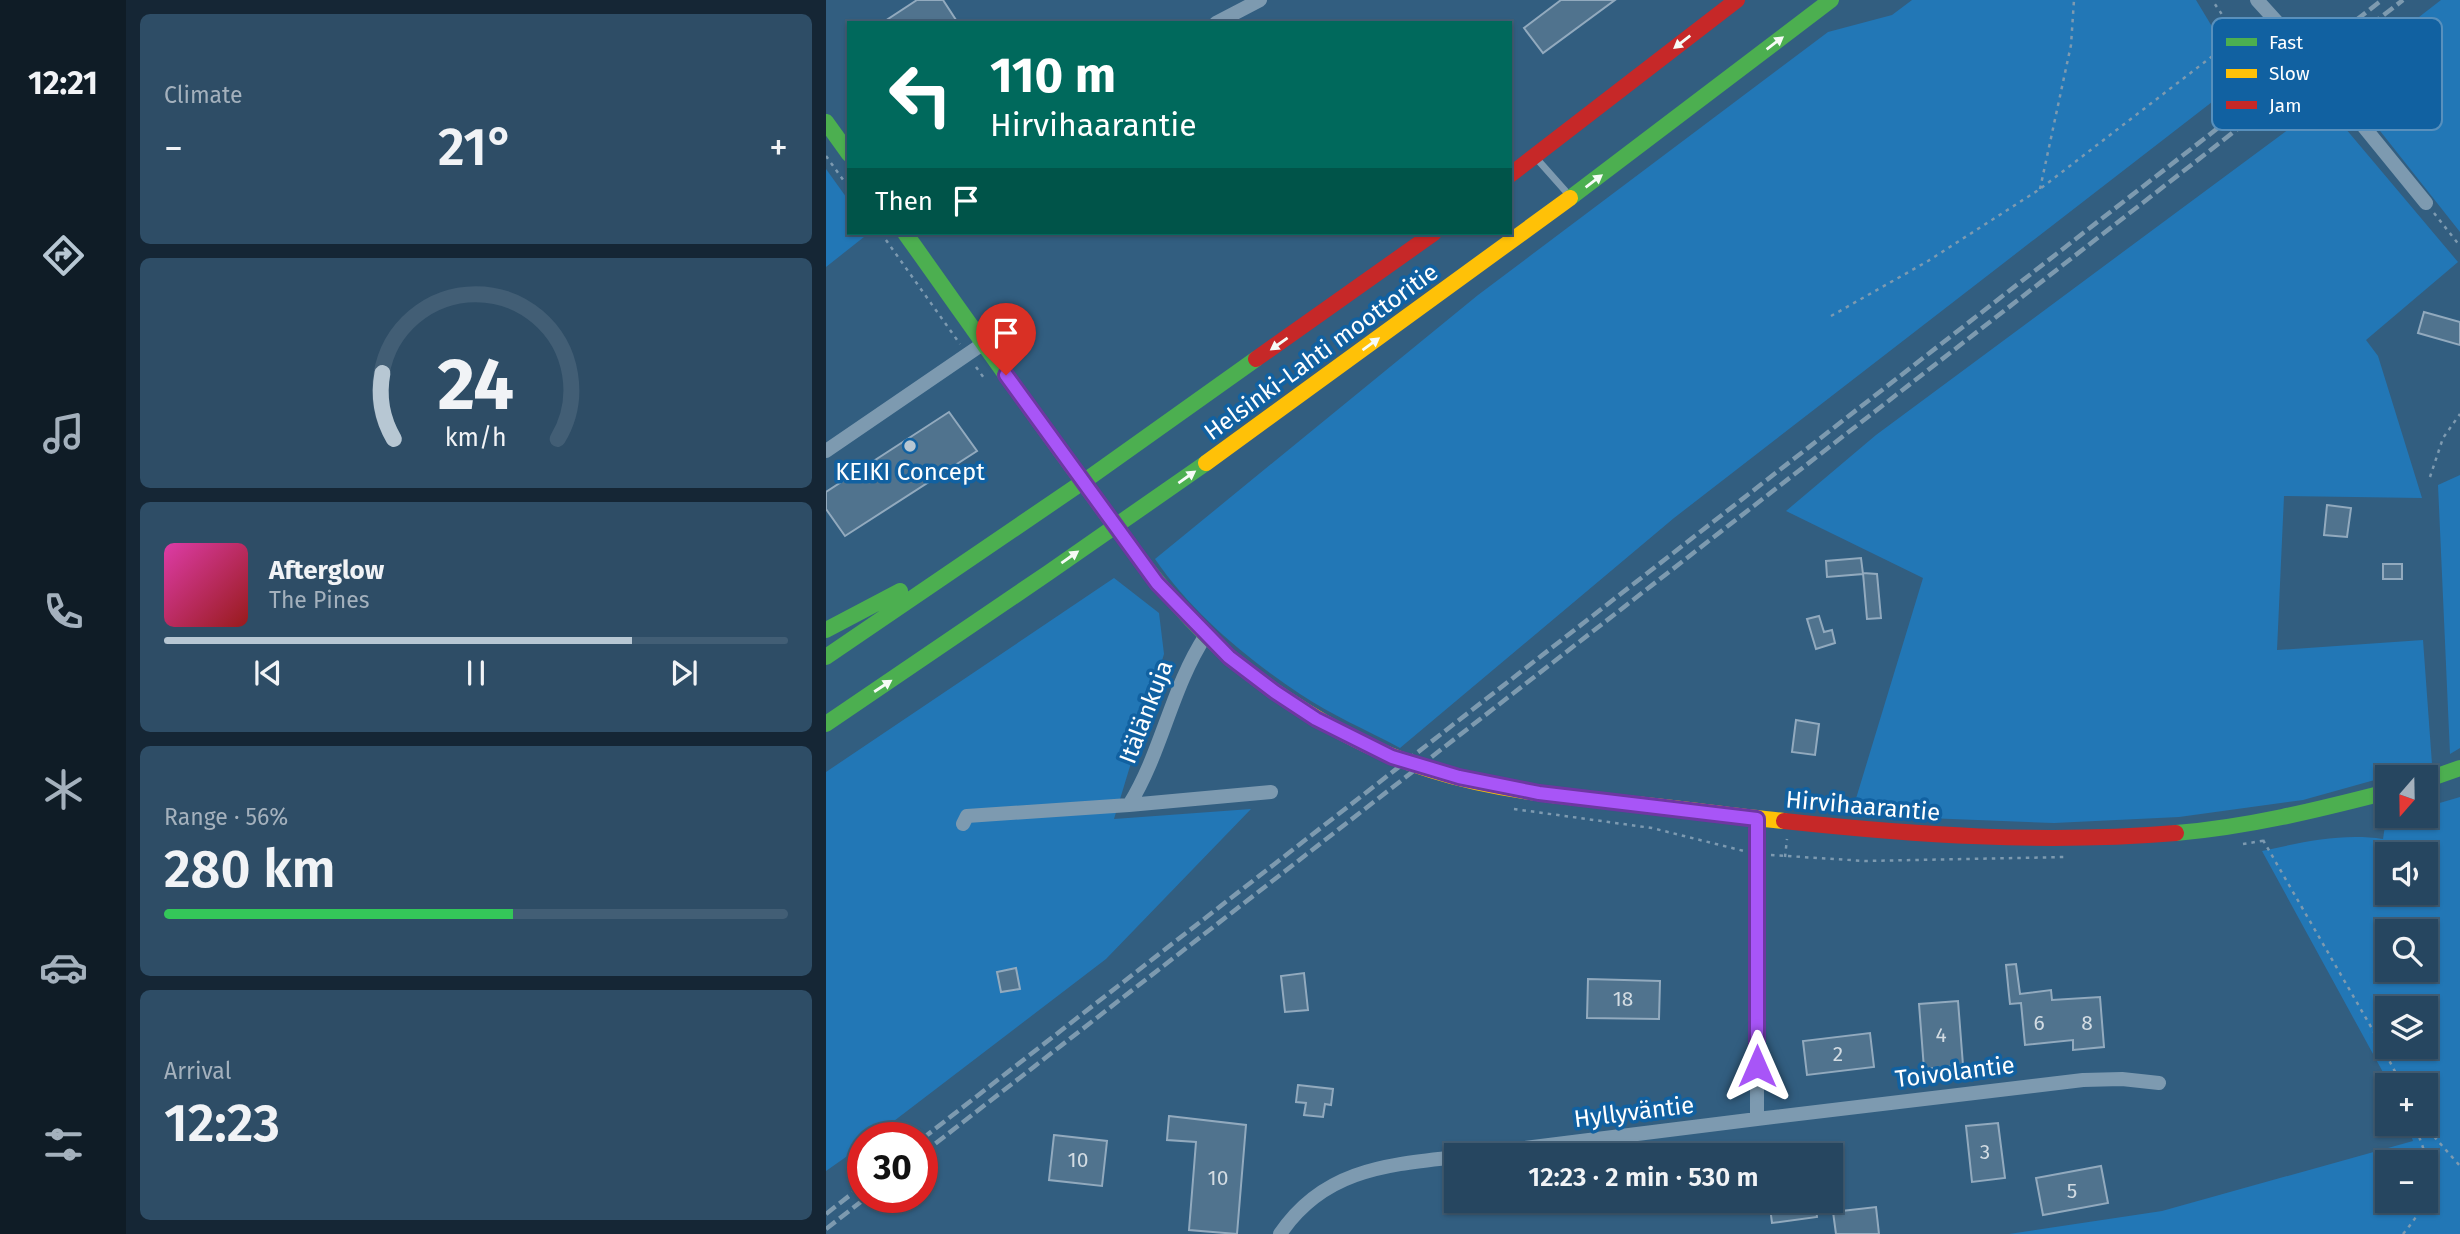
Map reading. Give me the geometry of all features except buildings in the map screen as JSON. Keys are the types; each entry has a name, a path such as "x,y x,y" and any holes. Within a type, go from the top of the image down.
{"main road":[{"path":"1512,173 1737,0"},
{"name":"Helsinki-Lahti moottoritie","path":"826,724 928,657 1246,436 1571,198 1831,0"},
{"path":"826,122 847,151"},
{"name":"Hirvihaarantie","path":"906,235 1069,465 1157,583 1206,635 1238,664 1316,719 1392,757 1435,772 1539,793 1922,835 2057,838 2179,835 2254,825 2375,796"},
{"name":"Helsinki-Lahti moottoritie","path":"826,657 981,554 1431,235"},
{"path":"826,630 887,597 981,554"},
{"path":"2438,776 2460,768"}],"street":[{"path":"1220,21 1260,0"},
{"path":"2257,0 2273,18"},
{"path":"2366,130 2426,203"},
{"path":"826,451 984,343"},
{"name":"Itälänkuja","path":"1129,805 1147,775 1183,674 1206,635"},
{"name":"Itälänkuja","path":"963,824 967,816 1271,792"},
{"path":"1757,819 1757,1119"},
{"name":"Toivolantie","path":"1757,1119 2083,1080 2122,1079 2159,1083"},
{"name":"Hyllyväntie","path":"1565,1143 1757,1119"},
{"path":"1280,1234 1293,1214 1323,1190 1356,1174 1383,1166 1444,1158"}],"lane":[{"path":"1535,156 1571,198"}],"path":[{"path":"2040,189 2071,45 2074,0"},
{"path":"2212,0 2225,18"},
{"path":"1830,316 1928,261 2040,189 2212,56"},
{"path":"826,156 847,185"},
{"path":"2426,203 2460,246"},
{"path":"882,235 989,385"},
{"path":"2430,477 2443,438 2460,414"},
{"path":"1511,808 1663,830 1756,853 1793,858 1865,861 2065,857"},
{"path":"2254,825 2396,1073"},
{"path":"2240,844 2276,838"},
{"path":"2403,1234 2420,1214 2428,1195 2429,1168 2418,1136"},
{"path":"2434,1136 2460,1166"}],"shaded area":[{"path":"1912,0 2196,0 2212,27 2212,102 1674,518 1400,748 1324,709 1280,680 1221,633 1170,579 1155,559 1478,295 1828,32 1892,15"},
{"path":"2441,0 2460,0 2460,232 2379,130 2442,130 2442,18 2418,18"},
{"path":"2288,130 2347,130 2458,262 2366,340 2378,356 2422,498 2284,496 2277,650 2423,640 2432,764 2375,765 2375,780 2303,800 2179,817 2054,823 1851,815 1923,578 1786,511 1876,435"},
{"path":"826,169 847,198 847,235 866,235 826,267"},
{"path":"2460,475 2460,748 2450,754 2438,485"},
{"path":"1114,578 1159,613 1164,654 1114,819 1251,809 1106,959 893,1122 847,1122 847,1156 826,1171 826,772"},
{"path":"2460,797 2460,1234 2009,1234 2162,1211 2375,1152 2375,1213 2438,1213 2438,1150 2381,1150 2413,1141 2411,1136 2438,1136 2438,1073 2383,1073 2376,1059 2438,1059 2438,996 2375,996 2375,1058 2262,851 2338,838 2383,839 2385,828 2438,828 2438,803"}],"railway":[{"path":"2359,18 2382,0"},
{"path":"2380,18 2403,0"},
{"path":"938,1127 2215,130"},
{"path":"938,1142 2236,130"},
{"path":"826,1214 847,1198"},
{"path":"826,1229 847,1213"}],"traffic: fast":[{"path":"1570,198 1831,0"},
{"path":"826,122 847,151"},
{"path":"906,235 1163,589 1207,637 1257,679"},
{"path":"826,657 1093,475 1256,359"},
{"path":"826,724 1206,463"},
{"path":"826,630 900,591"},
{"path":"2438,776 2460,768"},
{"path":"2176,833 2256,822 2375,795"}],"traffic: slow":[{"path":"1206,463 1570,198"},
{"path":"1257,679 1298,707 1362,743 1408,762 1456,777 1558,796 1784,821"}],"traffic: jam":[{"path":"1512,173 1737,0"},
{"path":"1256,359 1431,235"},
{"path":"1784,821 1882,830 2028,838 2176,833"}],"place":[{"name":"KEIKI Concept","path":"910,446"}],"route":[{"path":"1006,375 1157,583 1229,657 1316,719 1392,757 1435,772 1483,783 1539,793 1757,819 1757,1066"}]}
